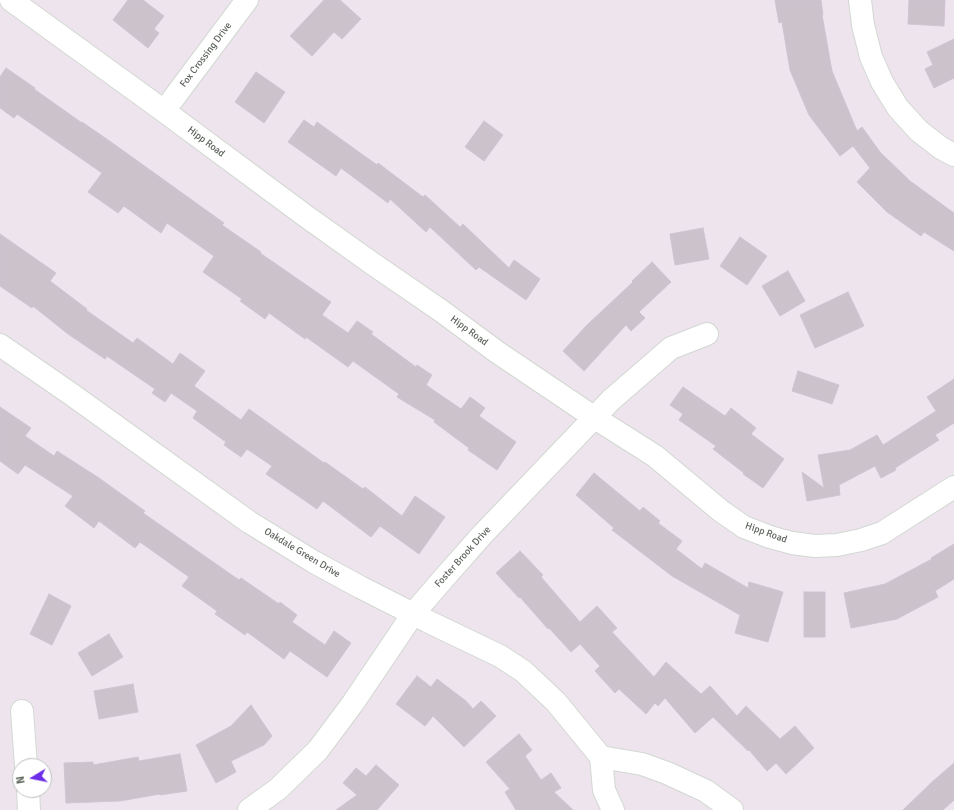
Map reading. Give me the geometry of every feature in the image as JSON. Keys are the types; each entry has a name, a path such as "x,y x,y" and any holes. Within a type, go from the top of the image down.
{"street":[{"name":"Hipp Road","path":"11,0 307,217 440,310 497,352 595,418 655,456 721,511 744,527 770,537 792,543 815,546 837,545 861,540 882,533 954,488"},
{"name":"Fox Crossing Drive","path":"164,111 247,0"},
{"path":"860,0 863,25 871,57 882,82 898,108 919,131 941,148 954,155"},
{"name":"Foster Brook Drive","path":"261,806 318,750 353,703 414,614 482,535 611,400 671,348 707,334"},
{"name":"Oakdale Green Drive","path":"0,345 77,398 249,522 314,562 360,587 500,656 523,671 556,702 601,757"},
{"path":"22,711 25,758"},
{"path":"613,810 604,790 601,757 642,764 666,773 706,791 732,810"},
{"path":"28,798 29,810"}],"building":[{"path":"128,0 143,0 164,16 154,29 159,33 148,48 113,20"},
{"path":"324,0 340,0 361,19 342,39 334,32 312,56 290,36"},
{"path":"775,0 821,0 822,15 832,71 857,131 862,127 880,152 910,181 954,213 954,251 924,232 921,236 887,212 857,182 870,168 853,146 840,156 809,115 790,70 782,22 779,23"},
{"path":"909,0 945,0 944,26 908,24"},
{"path":"954,39 954,78 934,88 925,69 933,65 927,52"},
{"path":"6,68 224,223 222,225 261,252 260,253 331,302 322,315 348,333 357,321 373,332 371,334 416,367 417,365 432,375 426,385 461,409 470,397 485,408 479,416 516,442 497,470 468,450 469,448 434,422 435,420 397,397 399,394 353,361 348,367 269,313 265,319 240,301 242,299 203,272 214,256 167,223 161,233 124,206 118,213 88,192 102,173 17,114 14,118 0,108 0,77"},
{"path":"256,72 285,92 264,123 235,102"},
{"path":"304,120 314,127 317,122 377,165 378,163 423,197 425,195 460,227 463,224 509,268 514,260 540,279 526,300 479,267 476,270 430,227 426,232 390,199 388,203 341,168 336,176 288,142"},
{"path":"484,121 503,135 484,161 465,147"},
{"path":"703,228 709,259 675,265 670,234"},
{"path":"0,234 56,273 50,281 87,309 86,310 133,343 137,338 173,364 180,353 205,371 194,386 241,420 249,409 324,463 325,462 363,489 365,487 402,516 415,496 445,517 419,554 380,526 371,537 323,501 317,509 266,474 272,466 247,449 241,457 224,445 226,442 193,418 197,411 171,393 165,402 152,393 155,389 107,356 105,359 68,334 33,306 32,308 0,286"},
{"path":"740,237 767,256 747,285 720,266"},
{"path":"652,262 671,282 639,312 645,318 631,331 626,325 584,371 563,351 587,325"},
{"path":"788,271 805,301 780,316 762,286"},
{"path":"848,292 864,326 815,348 800,315"},
{"path":"798,371 839,385 832,404 792,391"},
{"path":"954,379 954,423 935,435 939,440 895,468 896,470 881,478 875,466 839,485 840,495 807,501 802,472 824,488 818,455 850,450 877,435 883,445 936,411 927,397"},
{"path":"683,387 725,416 731,408 756,428 751,434 784,459 763,488 743,474 744,473 713,449 716,446 679,420 683,414 670,405"},
{"path":"0,407 31,428 25,436 54,456 57,451 99,478 145,511 143,513 239,580 241,578 279,604 280,602 297,615 292,622 325,645 334,631 351,643 327,677 290,651 284,659 247,632 245,635 215,614 217,611 182,586 189,577 140,542 135,548 99,521 94,528 65,506 73,496 25,465 18,474 0,461"},
{"path":"594,473 640,511 643,507 660,521 658,523 682,541 676,549 702,569 705,563 748,588 749,582 783,592 768,642 735,633 740,615 672,576 612,530 614,528 576,495"},
{"path":"954,544 954,579 935,591 938,597 897,619 851,628 844,593 885,584 932,559 931,558"},
{"path":"520,551 543,575 541,577 580,622 597,606 617,628 612,632 654,677 666,662 701,694 710,686 737,716 746,706 780,739 795,726 814,748 786,774 776,763 767,771 749,750 748,751 713,717 695,733 665,698 658,706 655,703 646,714 619,689 615,693 595,671 600,666 580,644 571,652 496,573"},
{"path":"804,592 825,592 825,637 804,637"},
{"path":"49,594 71,606 52,645 30,634"},
{"path":"109,634 123,657 92,676 78,653"},
{"path":"417,676 431,687 437,679 466,701 473,709 481,701 496,716 464,747 433,716 425,726 396,704"},
{"path":"133,684 138,712 99,719 94,691"},
{"path":"251,705 272,736 264,745 231,761 236,772 216,783 196,745 231,726"},
{"path":"519,734 532,750 525,756 541,780 551,773 561,788 554,792 573,810 516,810 505,792 510,789 486,762"},
{"path":"180,754 187,791 120,801 66,803 64,763 93,762 93,765 138,757 139,761"},
{"path":"954,763 954,800 943,810 903,810 932,782"},
{"path":"376,765 399,785 377,810 336,810 357,795 343,783 356,768 366,776"}]}
